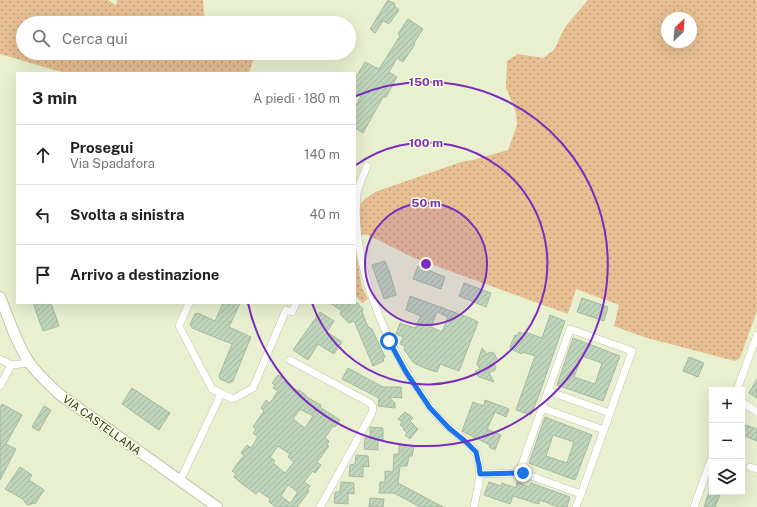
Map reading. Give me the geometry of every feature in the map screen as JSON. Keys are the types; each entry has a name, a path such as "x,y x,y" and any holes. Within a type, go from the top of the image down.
{"main road":[{"name":"VIA CASTELLANA","path":"0,297 20,346 30,363 59,394 217,507"}],"street":[{"path":"367,166 357,193 357,223 362,263 379,315 392,348 406,372 430,408 449,428 476,452 480,474 474,507"},
{"path":"188,304 178,326 212,389 233,399 253,388 286,310 292,312 296,304"},
{"path":"519,473 570,329 632,351 576,507"},
{"path":"738,387 757,335"},
{"path":"0,359 11,365 30,363"},
{"path":"290,360 370,403 373,407 372,413 320,507"},
{"path":"0,386 11,365"},
{"path":"548,391 610,413"},
{"path":"180,481 221,394"},
{"path":"745,404 757,412"},
{"path":"542,408 604,430"},
{"path":"694,507 711,459"},
{"path":"480,474 523,473 581,494"}],"shaded area":[{"path":"0,0 108,0 116,5 117,0 203,0 204,16 16,16 16,59 0,54"},
{"path":"588,0 757,0 757,311 740,358 735,361 647,338 614,326 619,305 576,289 568,314 414,258 368,235 356,234 356,209 365,199 375,192 461,162 508,150 517,125 516,112 506,88 507,61 518,54 543,58 554,50 565,27"},
{"path":"21,60 253,60 249,72 62,72"},
{"path":"356,252 362,288 368,299 362,303 356,296"}],"building":[{"path":"388,0 395,4 394,6 399,10 389,24 383,21 375,33 370,29"},
{"path":"408,19 423,29 403,62 397,58 389,72 397,77 386,97 383,97 363,133 356,129 356,105 361,96 356,94 356,77 365,62 379,69 400,36 398,34"},
{"path":"385,261 396,295 384,299 372,265"},
{"path":"418,266 445,277 441,289 413,279"},
{"path":"464,283 491,293 486,307 459,296"},
{"path":"410,296 478,322 459,371 440,364 437,372 414,363 404,350 405,346 400,344 403,337 396,334 400,323 415,328 421,316 406,310","holes":["437,312 448,317 442,332 431,327"]},
{"path":"582,298 608,307 604,321 577,312"},
{"path":"357,303 363,309 362,312 368,327 372,329 385,357 383,358 384,361 373,366 354,321 349,323 340,314 342,311 332,304"},
{"path":"33,304 51,304 59,326 43,331"},
{"path":"223,304 240,304 229,327 251,337 233,381 229,383 220,379 219,376 232,344 192,328 190,324 195,314 198,313 215,321"},
{"path":"320,312 334,321 327,332 342,342 334,354 318,344 308,360 293,350"},
{"path":"550,315 565,321 531,415 516,410 535,356 523,352 522,354 511,349 510,347 515,335 517,336 519,332 525,334 525,332 542,338"},
{"path":"573,338 620,356 603,401 557,385","holes":["582,356 602,363 595,384 574,377"]},
{"path":"482,348 487,354 490,352 494,353 497,359 493,362 496,367 495,370 489,373 494,382 479,377 475,371 480,369 477,364"},
{"path":"689,357 704,363 698,377 683,371"},
{"path":"348,368 383,387 401,387 402,398 389,397 395,403 395,408 378,406 379,398 342,379"},
{"path":"278,375 286,380 285,382 321,405 320,407 340,420 335,427 333,426 325,438 329,441 327,445 329,446 317,462 321,465 315,473 313,471 304,482 310,486 307,490 309,491 297,507 276,507 269,502 270,499 259,491 256,494 242,484 234,477 236,473 232,471 244,455 241,453 247,445 251,448 258,437 253,433 256,429 253,427 264,411 261,408 266,400 270,403 278,391 273,388 275,385 272,383","holes":["300,409 313,416 305,428 293,419","278,446 290,454 288,457 294,462 285,473 273,463 275,461 270,457","288,485 298,492 290,503 281,496"]},
{"path":"757,379 757,398 749,393"},
{"path":"132,388 170,413 159,430 122,404"},
{"path":"485,400 509,409 506,417 495,412 487,429 501,435 495,450 489,447 490,445 462,431 473,402 484,406"},
{"path":"2,404 22,415 6,444 16,449 0,480 0,408"},
{"path":"44,406 51,410 39,431 32,427"},
{"path":"405,412 413,418 410,421 418,429 410,439 405,435 407,433 400,425 402,422 398,419"},
{"path":"545,417 592,435 575,480 529,463","holes":["553,435 574,442 567,463 546,456"]},
{"path":"745,425 757,429 757,441 745,436"},
{"path":"370,427 383,428 383,440 378,440 378,450 364,449 365,438 370,438"},
{"path":"399,445 414,446 412,456 409,456 407,466 400,466 398,483 443,507 420,507 394,493 379,493 380,482 385,482 385,471 393,472 394,454 399,454"},
{"path":"356,455 368,456 369,467 363,466 363,477 349,476 350,465 355,464"},
{"path":"20,467 32,475 29,480 44,490 35,504 26,504 23,499 5,489"},
{"path":"341,482 354,483 354,494 348,493 348,504 334,503 335,492 340,492"},
{"path":"489,482 501,486 502,483 516,488 517,482 529,487 531,483 570,497 567,507 558,507 540,500 539,504 513,496 510,504 484,495"},
{"path":"709,492 709,495 720,495 715,507 704,507"},
{"path":"370,498 384,499 383,507 369,507"}],"route":[{"path":"389,341 406,372 430,408 449,428 476,452 480,474 523,473"}]}
